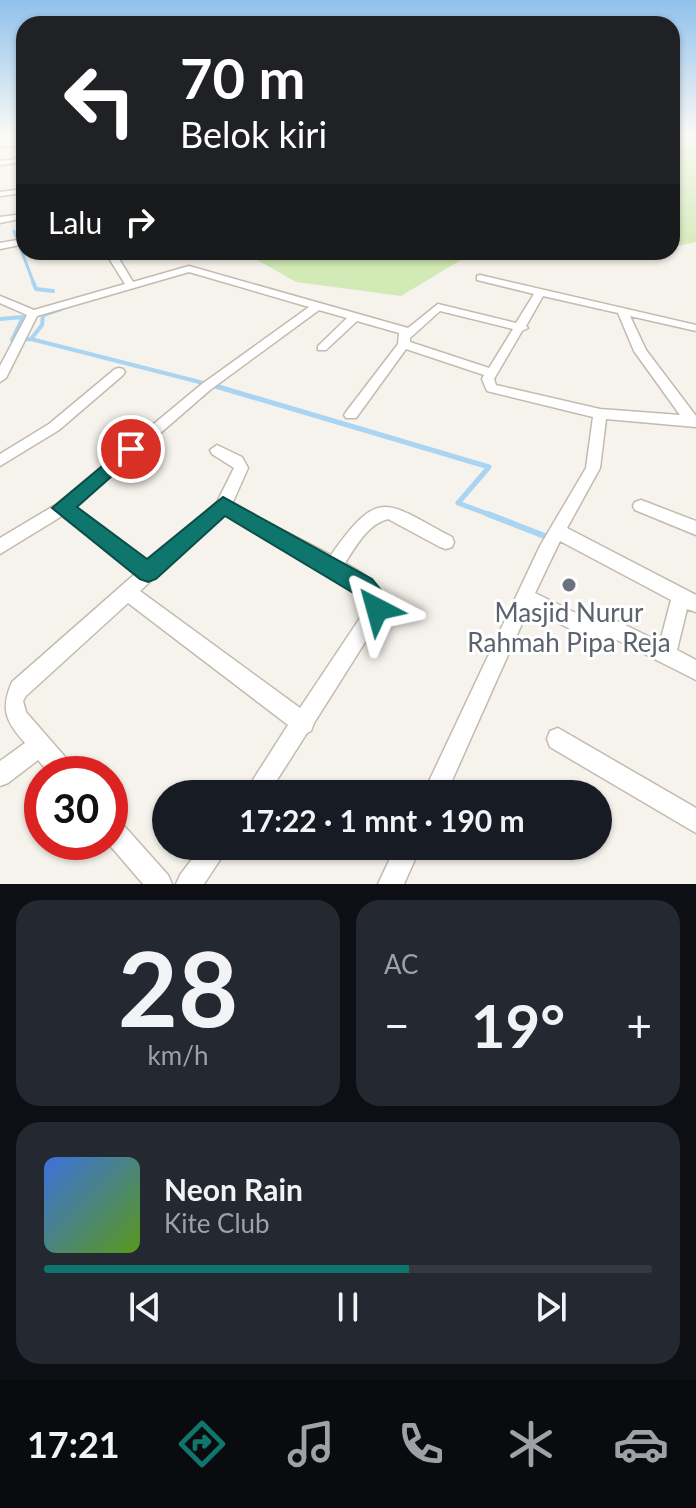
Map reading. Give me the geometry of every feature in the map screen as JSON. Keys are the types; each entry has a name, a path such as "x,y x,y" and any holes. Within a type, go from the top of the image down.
{"street":[{"path":"118,260 131,286"},
{"path":"0,299 33,314 189,269 399,328 406,340 492,373"},
{"path":"480,278 696,328"},
{"path":"541,291 522,328 492,373 487,383 491,388 600,414 694,422"},
{"path":"0,547 63,508 206,387 317,306"},
{"path":"351,415 406,340 438,307 522,328"},
{"path":"623,312 640,351 694,422"},
{"path":"0,378 29,328 33,314"},
{"path":"322,348 355,316"},
{"path":"0,345 19,342"},
{"path":"0,461 54,427 119,372"},
{"path":"440,780 552,539 593,468 600,414"},
{"path":"48,756 16,717 13,700 54,654 223,506 241,468 237,461 217,450"},
{"path":"223,506 333,566 373,595 377,609 265,780"},
{"path":"641,506 696,528"},
{"path":"63,508 148,572"},
{"path":"333,566 370,519 382,511 390,512 446,542"},
{"path":"552,539 688,600 667,649"},
{"path":"126,591 304,724"},
{"path":"525,597 586,628 617,630 667,649 696,670"},
{"path":"558,739 696,821"},
{"path":"0,775 39,746"},
{"path":"128,848 159,884"},
{"path":"189,884 207,860"},
{"path":"391,884 402,860"}],"green space":[{"path":"680,177 696,177 696,242 680,245"},
{"path":"257,260 461,260 401,296 296,282"}],"waterway":[{"path":"14,231 16,236"},
{"path":"25,260 34,284"},
{"path":"33,282 36,289 53,291"},
{"path":"31,339 42,325 43,315 61,309"},
{"path":"0,319 23,317 12,340 31,339"},
{"path":"31,339 217,387"},
{"path":"212,385 217,387"},
{"path":"217,387 489,467 458,503 493,516"},
{"path":"488,514 552,539"}],"place":[{"name":"Masjid Nurur Rahmah Pipa Reja","path":"569,585"}],"route":[{"path":"131,449 63,508 148,572 223,506 333,566 377,599 377,609"}]}
